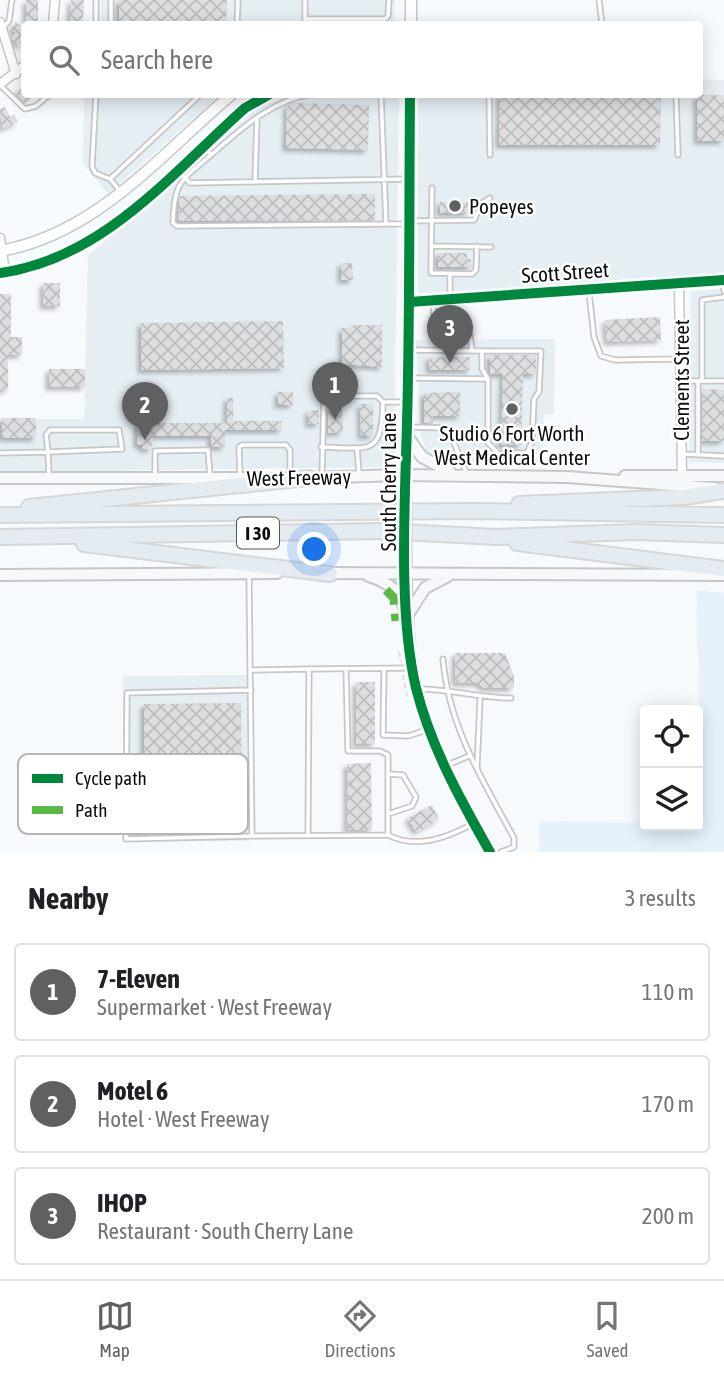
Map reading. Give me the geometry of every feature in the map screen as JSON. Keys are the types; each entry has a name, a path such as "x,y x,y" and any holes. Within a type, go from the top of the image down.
{"highway":[{"path":"0,512 240,482 315,478"},
{"path":"473,511 494,505 685,497 724,490"},
{"name":"West Freeway","path":"0,512 473,511 724,515"},
{"name":"I 30","path":"0,537 385,531 496,537 635,532 724,536"},
{"path":"20,537 330,573"},
{"path":"496,537 524,544 582,549 724,569"}],"main road":[{"path":"407,431 422,457 436,467 463,475"},
{"name":"West Freeway","path":"315,478 359,476 406,480 463,475 567,477 724,490"},
{"path":"567,477 724,475"},
{"name":"West Freeway","path":"0,478 211,478 240,482"},
{"path":"0,575 362,573 407,567 453,574 724,575"},
{"path":"362,573 391,584 402,598 407,616"},
{"path":"407,616 425,588 453,574"}],"street":[{"path":"53,21 55,0"},
{"path":"411,0 411,21"},
{"path":"1,25 16,74"},
{"path":"0,84 21,69"},
{"path":"1,251 44,238 79,222 122,193 228,98"},
{"name":"South Cherry Lane","path":"411,98 407,616 417,690 429,729 444,767 489,852"},
{"path":"0,238 3,272 54,259 91,241 182,174 203,145 238,114 248,99"},
{"name":"Scott Street","path":"409,302 679,284 724,284"},
{"name":"Clements Street","path":"679,284 682,476"}],"lane":[{"path":"1,25 9,21 12,0"},
{"path":"96,0 96,21"},
{"path":"111,0 111,21"},
{"path":"237,0 237,21"},
{"path":"305,0 305,21"},
{"path":"332,21 385,19 388,16 389,0"},
{"path":"598,0 602,21"},
{"path":"0,84 25,109 36,106 45,98"},
{"path":"96,98 92,166 95,173 110,179 122,193"},
{"path":"110,179 197,98"},
{"path":"293,98 247,124 211,155 182,174 174,194 173,223 177,226 386,224 474,220 482,203 490,198"},
{"path":"381,98 381,158 386,180 386,224"},
{"path":"489,98 490,155"},
{"path":"676,98 678,155"},
{"path":"238,114 247,124"},
{"path":"255,183 257,118"},
{"path":"203,145 211,155"},
{"path":"182,174 190,183 410,179"},
{"path":"432,188 431,274 475,272 477,246"},
{"path":"432,246 491,247"},
{"path":"450,274 450,300"},
{"path":"588,290 594,337 601,356 615,360 681,359"},
{"path":"698,454 702,300 724,297"},
{"path":"433,301 435,329 463,330 470,335 472,351"},
{"path":"408,350 541,351 539,392 534,399 532,442 527,453 513,453"},
{"path":"482,351 482,369 488,379 488,443 499,454 506,453"},
{"path":"408,378 488,379"},
{"path":"681,381 724,381"},
{"path":"315,478 321,447 324,396 377,396 383,402 408,402"},
{"path":"321,447 357,448 371,445 381,437 383,402"},
{"path":"407,431 448,428 463,475"},
{"path":"0,453 48,452 120,451 122,432 50,430 46,435 48,452 49,478"},
{"path":"240,482 239,447 242,445 286,445 290,450 290,479"},
{"path":"357,448 359,476"},
{"path":"155,478 155,451 208,450 211,478"},
{"path":"682,453 724,456"},
{"path":"248,573 252,836"},
{"path":"443,659 446,689 469,756 514,838 514,847 501,852"},
{"path":"384,668 383,735 408,736 429,729"},
{"path":"250,670 413,668"},
{"path":"308,835 309,669"},
{"path":"346,669 348,751 380,751 388,755 388,835"},
{"path":"417,690 446,689 480,698 511,698"},
{"path":"127,754 127,693 251,690"},
{"path":"477,770 480,698"},
{"path":"444,767 469,756"},
{"path":"388,774 403,775 416,797 412,806 388,814"},
{"path":"126,834 126,839 388,835 400,841 446,838 474,823"}],"path":[{"path":"399,652 401,663"},
{"path":"403,676 407,697"}],"shaded area":[{"path":"101,0 395,0 394,21 101,21"},
{"path":"703,79 724,80 724,273 418,296 418,98 703,98"},
{"path":"84,98 217,98 108,194 83,164"},
{"path":"283,98 399,98 394,467 0,472 0,419 84,419 88,255 193,169 255,108"},
{"path":"724,289 724,463 689,462 691,291"},
{"path":"555,339 554,414 544,415 543,464 451,462 427,452 421,436 416,340"},
{"path":"696,590 724,593 724,852 539,852 540,821 640,823 640,831 703,831 703,705 699,705"},
{"path":"249,675 249,841 123,841 123,834 248,834 248,754 123,754 123,676"}],"building":[{"path":"26,0 38,0 38,21 26,21"},
{"path":"71,0 84,0 83,21 70,21"},
{"path":"119,0 227,0 226,21 119,21"},
{"path":"15,22 21,25 21,47 12,39 16,32 11,30"},
{"path":"21,88 21,98 30,98 25,103 16,94"},
{"path":"703,95 724,95 724,141 697,141 697,98 703,98"},
{"path":"500,98 661,98 660,145 499,145"},
{"path":"293,103 369,105 368,150 286,148 287,106"},
{"path":"5,107 10,117 14,114 18,122 2,129 0,109"},
{"path":"375,194 375,220 178,221 180,196"},
{"path":"440,202 468,202 468,213 440,213"},
{"path":"438,253 467,253 467,259 471,259 471,267 438,267"},
{"path":"341,263 352,263 353,280 341,280"},
{"path":"43,283 60,283 60,306 43,306"},
{"path":"0,294 11,294 11,337 22,337 22,355 8,355 8,390 0,389"},
{"path":"660,317 661,340 607,342 605,320"},
{"path":"283,321 284,368 141,370 141,323"},
{"path":"353,325 382,325 382,367 342,364 342,328 353,328"},
{"name":"Studio 6 Fort Worth West Medical Center","path":"490,355 536,355 536,374 523,374 521,445 501,445 503,374 490,374"},
{"path":"429,357 470,357 470,370 429,370"},
{"path":"49,369 85,369 85,387 49,387"},
{"path":"703,389 724,390 724,441 702,441"},
{"path":"278,392 293,392 293,405 278,405"},
{"path":"460,392 460,416 433,416 433,423 424,423 424,393"},
{"path":"227,398 233,398 233,421 282,421 282,430 225,430 225,447 211,447 211,436 153,436 151,449 142,449 142,445 137,445 137,423 227,423"},
{"path":"360,404 373,404 373,436 361,436"},
{"path":"328,407 342,407 343,432 328,433"},
{"path":"319,410 319,424 309,424 308,411"},
{"path":"2,418 36,418 36,438 2,438"},
{"path":"455,653 505,653 514,676 514,688 484,688 478,683 455,683"},
{"path":"356,682 375,682 375,744 356,744"},
{"path":"241,703 242,754 144,754 144,704"},
{"path":"371,763 372,830 347,830 347,764"},
{"path":"432,805 439,819 416,832 408,818"}],"marked path":[{"path":"386,590 394,598 396,621"}],"cycle path":[{"path":"0,273 37,265 71,251 103,232 162,186 245,108 263,98"},
{"path":"410,98 409,341 404,557 410,658 422,710 438,752 490,852"},
{"path":"409,302 724,280"}],"place":[{"name":"Popeyes","path":"455,206"},
{"name":"IHOP","path":"450,363"},
{"name":"Studio 6 Fort Worth West Medical Center","path":"512,409"},
{"name":"7-Eleven","path":"335,420"},
{"name":"Motel 6","path":"145,440"}]}
